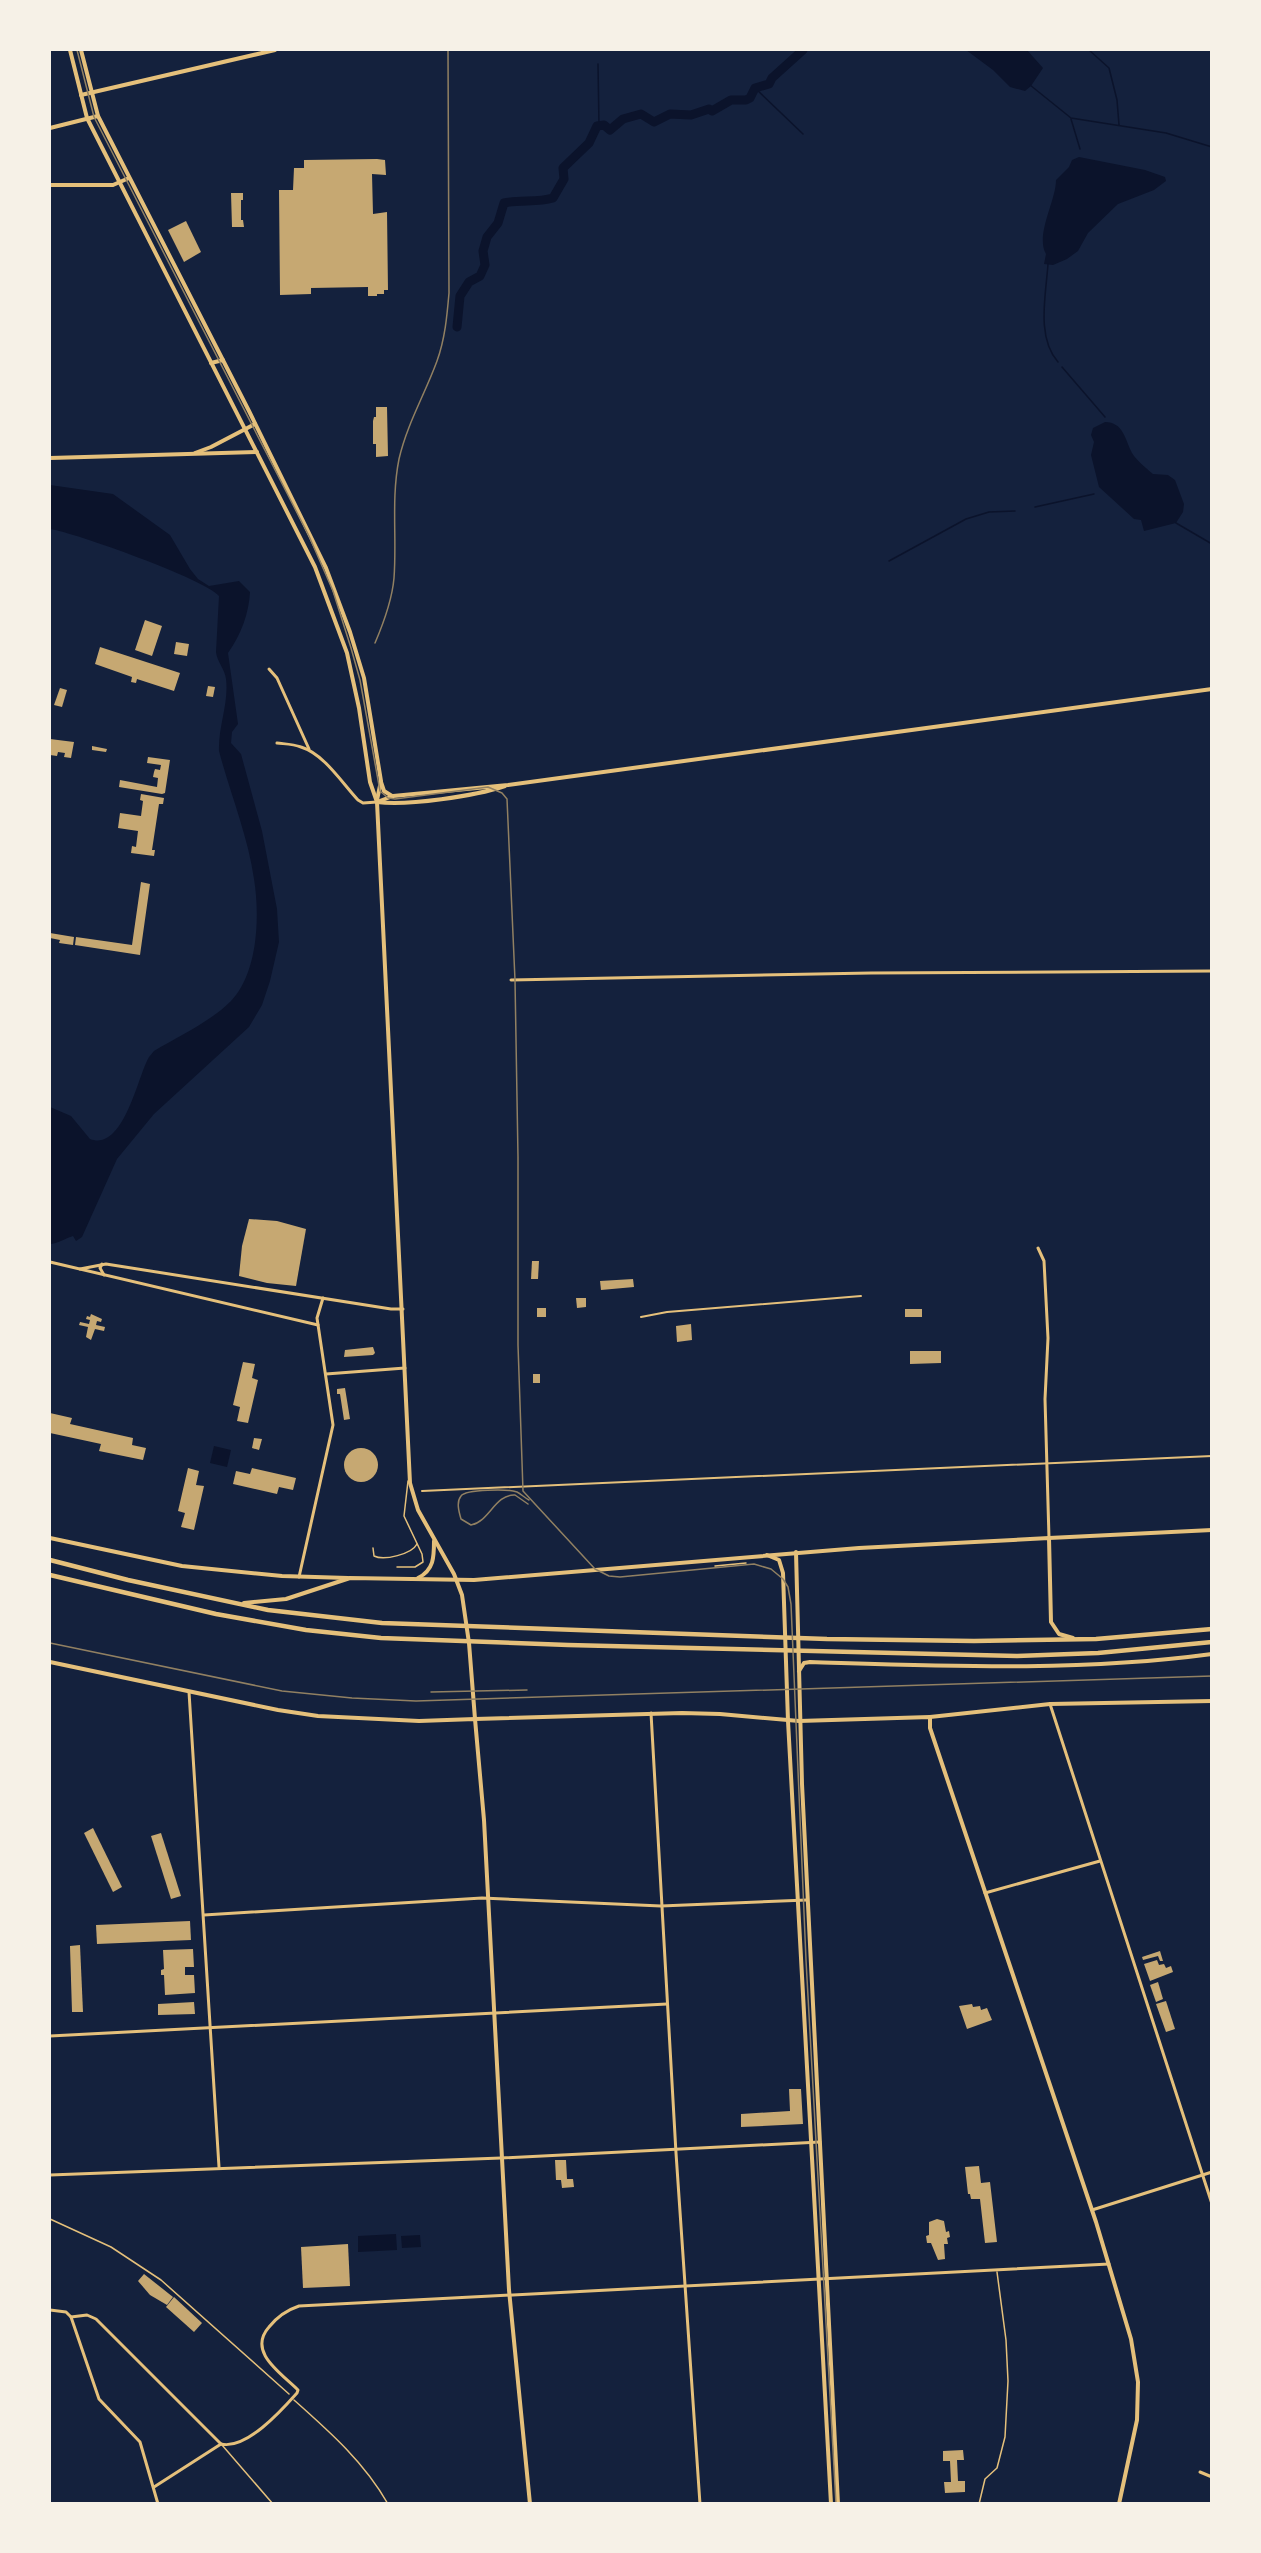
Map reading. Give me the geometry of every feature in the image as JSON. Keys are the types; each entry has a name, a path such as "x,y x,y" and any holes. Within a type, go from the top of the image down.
{"main road":[{"path":"70,50 87,118 303,540 337,623 353,682 370,782 377,802"},
{"path":"81,50 98,116 326,568 350,632 363,678 381,781 384,791 393,796"},
{"path":"81,95 275,50"},
{"path":"50,128 98,116"},
{"path":"50,185 113,185 129,178"},
{"path":"211,363 223,360"},
{"path":"192,454 211,447 255,424"},
{"path":"50,458 258,452"},
{"path":"377,802 393,796 508,785 1212,689"},
{"path":"381,781 377,802 409,1471 416,1507 457,1580 470,1643 488,1899 510,2295 530,2504"},
{"path":"377,802 404,803 487,792 508,785"},
{"path":"50,1538 168,1564 299,1577 457,1580 796,1552 1212,1530"},
{"path":"1049,1538 1052,1622 1059,1634 1079,1640"},
{"path":"415,1579 426,1573 432,1565 434,1540"},
{"path":"796,1552 799,1721 838,2504"},
{"path":"767,1555 779,1560 783,1567 788,1721 831,2504"},
{"path":"50,1560 128,1580 235,1603 306,1616 382,1623 827,1639 1079,1640 1212,1629"},
{"path":"50,1575 216,1614 306,1630 381,1638 826,1652 1027,1655 1098,1653 1212,1642"},
{"path":"235,1603 286,1599 350,1578"},
{"path":"798,1674 801,1665 810,1662 1075,1666 1212,1654"},
{"path":"50,1662 278,1710 337,1718 419,1721 651,1713 720,1714 788,1721 930,1718 1050,1704 1212,1701"},
{"path":"930,1718 933,1735 1092,2210 1131,2339 1138,2382 1136,2430 1119,2504"}],"street":[{"path":"269,669 277,678 310,751"},
{"path":"277,742 303,747 310,751 358,800 363,803 377,802"},
{"path":"511,980 860,973 1212,971"},
{"path":"1038,1248 1044,1260 1048,1338 1045,1399 1049,1538"},
{"path":"50,1262 318,1325"},
{"path":"80,1269 102,1264 403,1309"},
{"path":"102,1264 100,1268 104,1275"},
{"path":"641,1317 667,1312 861,1296"},
{"path":"299,1577 333,1425 318,1325 318,1313 323,1298"},
{"path":"326,1374 405,1368"},
{"path":"422,1491 1212,1456"},
{"path":"189,1690 219,2167"},
{"path":"1050,1704 1201,2176 1212,2204"},
{"path":"651,1713 675,2150 700,2504"},
{"path":"986,1893 1100,1861"},
{"path":"204,1915 488,1899 661,1906 807,1900"},
{"path":"50,2036 666,2004"},
{"path":"50,2175 501,2158 819,2142"},
{"path":"1092,2210 1212,2172"},
{"path":"153,2487 221,2444 234,2445 249,2438 293,2398 298,2390 264,2356 260,2341 277,2318 299,2306 1109,2264"},
{"path":"50,2310 66,2312 71,2317 99,2399 140,2442 158,2504"},
{"path":"71,2317 87,2315 96,2319 221,2444"},
{"path":"1200,2472 1212,2477"}],"lane":[{"path":"397,1567 420,1565 423,1558 404,1516 409,1471"},
{"path":"373,1548 374,1556 385,1558 413,1550 417,1543"},
{"path":"979,2504 985,2479 997,2468 1005,2437 1008,2381 1006,2340 997,2270"},
{"path":"221,2444 273,2504"}],"path":[{"path":"715,1566 746,1563"},
{"path":"50,2219 111,2247 161,2280 349,2450 369,2472 388,2504"}],"water":[{"path":"966,50 1027,50 1043,68 1025,91 1010,87 993,70"},
{"path":"1079,157 1145,170 1165,177 1166,181 1154,190 1118,204 1088,233 1078,251 1067,259 1053,265 1044,264 1046,254 1043,246 1044,228 1056,180 1069,167 1072,160"},
{"path":"1105,422 1120,428 1134,456 1153,474 1168,475 1175,480 1184,504 1183,512 1176,523 1144,531 1141,520 1134,519 1099,487 1091,455 1094,442 1091,435 1093,428"},
{"path":"50,485 113,494 170,535 198,579 209,586 239,581 250,592 243,624 228,653 238,724 232,732 231,743 241,754 262,831 277,909 279,942 262,1005 249,1027 154,1114 117,1159 82,1237 76,1241 73,1236 50,1244 50,1107 71,1116 90,1139 102,1140 112,1134 121,1124 149,1057 154,1051 214,1016 231,1001 240,989 252,960 257,910 248,847 219,751 227,688 225,675 216,652 219,596 191,579 166,569 110,547 50,529"},
{"path":"214,1446 231,1450 227,1467 210,1463"},
{"path":"396,2234 397,2250 358,2252 358,2236"},
{"path":"420,2235 421,2247 402,2248 401,2236"}],"building":[{"path":"304,160 385,160 386,175 372,174 373,214 387,212 388,290 384,290 384,294 368,296 368,287 311,288 311,294 280,295 279,190 293,190 294,168 304,168"},
{"path":"231,193 243,193 241,220 243,220 244,227 232,227"},
{"path":"186,221 201,252 184,262 168,230"},
{"path":"376,407 387,407 388,456 376,457 376,444 373,444 373,421 376,417"},
{"path":"145,620 162,626 152,656 135,650"},
{"path":"176,642 189,644 187,656 174,654"},
{"path":"100,647 180,673 174,691 137,679 136,683 131,682 132,677 95,664"},
{"path":"208,686 215,687 213,697 206,696"},
{"path":"60,688 67,690 62,707 54,705"},
{"path":"50,739 74,742 71,758 64,757 65,753 58,752 57,756 50,755"},
{"path":"92,746 107,749 106,752 92,750"},
{"path":"148,757 170,760 165,793 119,787 120,780 157,787 158,778 153,777 155,769 160,770 161,765 147,763"},
{"path":"141,794 164,798 163,804 159,804 152,850 155,850 154,856 131,853 132,846 136,847 138,831 118,828 120,813 141,816 143,801 140,800"},
{"path":"141,882 150,884 140,955 75,945 76,937 132,945"},
{"path":"50,933 74,937 73,945 59,943 60,940 50,938"},
{"path":"249,1219 277,1221 306,1229 296,1286 267,1283 239,1276 242,1246"},
{"path":"532,1261 539,1261 538,1279 531,1279"},
{"path":"633,1279 634,1287 601,1290 600,1281"},
{"path":"576,1298 586,1298 586,1307 577,1308"},
{"path":"537,1308 546,1308 546,1317 537,1317"},
{"path":"905,1309 922,1309 922,1317 905,1317"},
{"path":"91,1314 102,1319 101,1322 97,1321 96,1325 105,1327 104,1331 95,1329 91,1340 86,1337 88,1327 79,1325 80,1322 89,1324 90,1320 86,1319"},
{"path":"691,1324 692,1340 677,1342 676,1326"},
{"path":"373,1347 375,1353 373,1355 344,1357 345,1350"},
{"path":"910,1351 941,1351 941,1363 910,1364"},
{"path":"243,1362 255,1364 252,1378 258,1380 248,1423 237,1421 240,1407 233,1405"},
{"path":"533,1374 540,1374 540,1383 533,1383"},
{"path":"345,1388 350,1419 344,1420 340,1394 337,1394 337,1389"},
{"path":"50,1413 72,1418 70,1424 133,1438 132,1445 146,1448 143,1460 99,1451 101,1444 50,1433"},
{"path":"254,1438 262,1439 259,1450 252,1448"},
{"path":"361,1448 373,1453 378,1465 373,1477 361,1482 349,1477 344,1465 349,1453"},
{"path":"188,1468 199,1471 196,1485 204,1486 194,1530 181,1527 185,1513 178,1511"},
{"path":"252,1468 296,1478 293,1490 279,1487 277,1494 233,1484 236,1471 250,1474"},
{"path":"93,1828 122,1887 113,1892 84,1833"},
{"path":"161,1833 181,1896 171,1899 151,1836"},
{"path":"190,1921 191,1940 97,1944 96,1925"},
{"path":"80,1945 83,2012 72,2012 70,1946"},
{"path":"193,1949 194,1967 185,1967 185,1975 194,1975 195,1993 165,1995 164,1975 161,1975 161,1970 164,1969 163,1950"},
{"path":"1160,1951 1163,1961 1160,1961 1158,1956 1143,1960 1142,1957"},
{"path":"1157,1960 1159,1965 1164,1964 1166,1968 1171,1966 1173,1972 1150,1981 1144,1964"},
{"path":"1158,1982 1163,1999 1156,2002 1150,1985"},
{"path":"1166,2001 1175,2029 1166,2032 1156,2004"},
{"path":"194,2002 195,2014 158,2015 158,2004"},
{"path":"972,2004 973,2007 980,2006 981,2010 987,2008 992,2020 967,2029 959,2006"},
{"path":"789,2089 801,2089 803,2124 741,2127 741,2114 790,2111"},
{"path":"555,2160 566,2160 567,2179 573,2179 574,2187 562,2188 561,2180 556,2180"},
{"path":"979,2166 981,2183 990,2182 997,2242 985,2243 980,2199 971,2199 968,2194 965,2167"},
{"path":"937,2219 944,2221 946,2232 949,2231 950,2237 947,2238 948,2244 944,2244 945,2259 938,2260 931,2243 927,2243 926,2236 929,2235 929,2222"},
{"path":"348,2244 350,2286 303,2288 301,2247"},
{"path":"144,2274 173,2297 167,2305 150,2295 138,2281"},
{"path":"174,2297 202,2323 194,2332 166,2307"},
{"path":"963,2450 964,2460 957,2460 958,2481 965,2481 965,2492 945,2493 944,2482 951,2482 950,2461 943,2461 943,2451"}],"waterway":[{"path":"457,327 460,296 469,282 480,276 485,265 483,251 487,237 498,223 504,203 553,198 564,179 563,168 589,143 597,126 604,125 610,130 623,119 641,114 654,122 670,114 691,115 709,109 712,111 731,100 746,100 750,98 755,88 769,84 772,78 803,50"},
{"path":"1089,50 1109,68 1117,100 1119,125"},
{"path":"598,64 599,126"},
{"path":"1030,85 1071,118 1166,133 1212,147"},
{"path":"755,88 803,134"},
{"path":"1071,119 1080,149"},
{"path":"1048,264 1044,302 1045,328 1051,352 1058,362"},
{"path":"1062,367 1105,417"},
{"path":"1035,507 1094,494"},
{"path":"889,561 966,519 989,512 1015,511"},
{"path":"1176,523 1212,544"}],"tram line":[{"path":"77,50 94,117 309,536 333,591 360,680 380,791 388,798 395,799 488,787 502,793 507,799 515,980 518,1345 523,1491 595,1569 609,1576 620,1577 754,1564 771,1569 783,1579 788,1587 791,1604 806,1960 836,2504"},
{"path":"528,1504 515,1495 508,1496 497,1503 483,1519 471,1525 461,1519 458,1504 459,1498 465,1494 488,1490 517,1492 529,1500"}],"railway":[{"path":"375,643 393,587 395,489 399,459 437,361 446,319 449,293 448,50"},
{"path":"50,1643 282,1691 416,1701 1212,1676"},
{"path":"431,1692 527,1690"}]}
